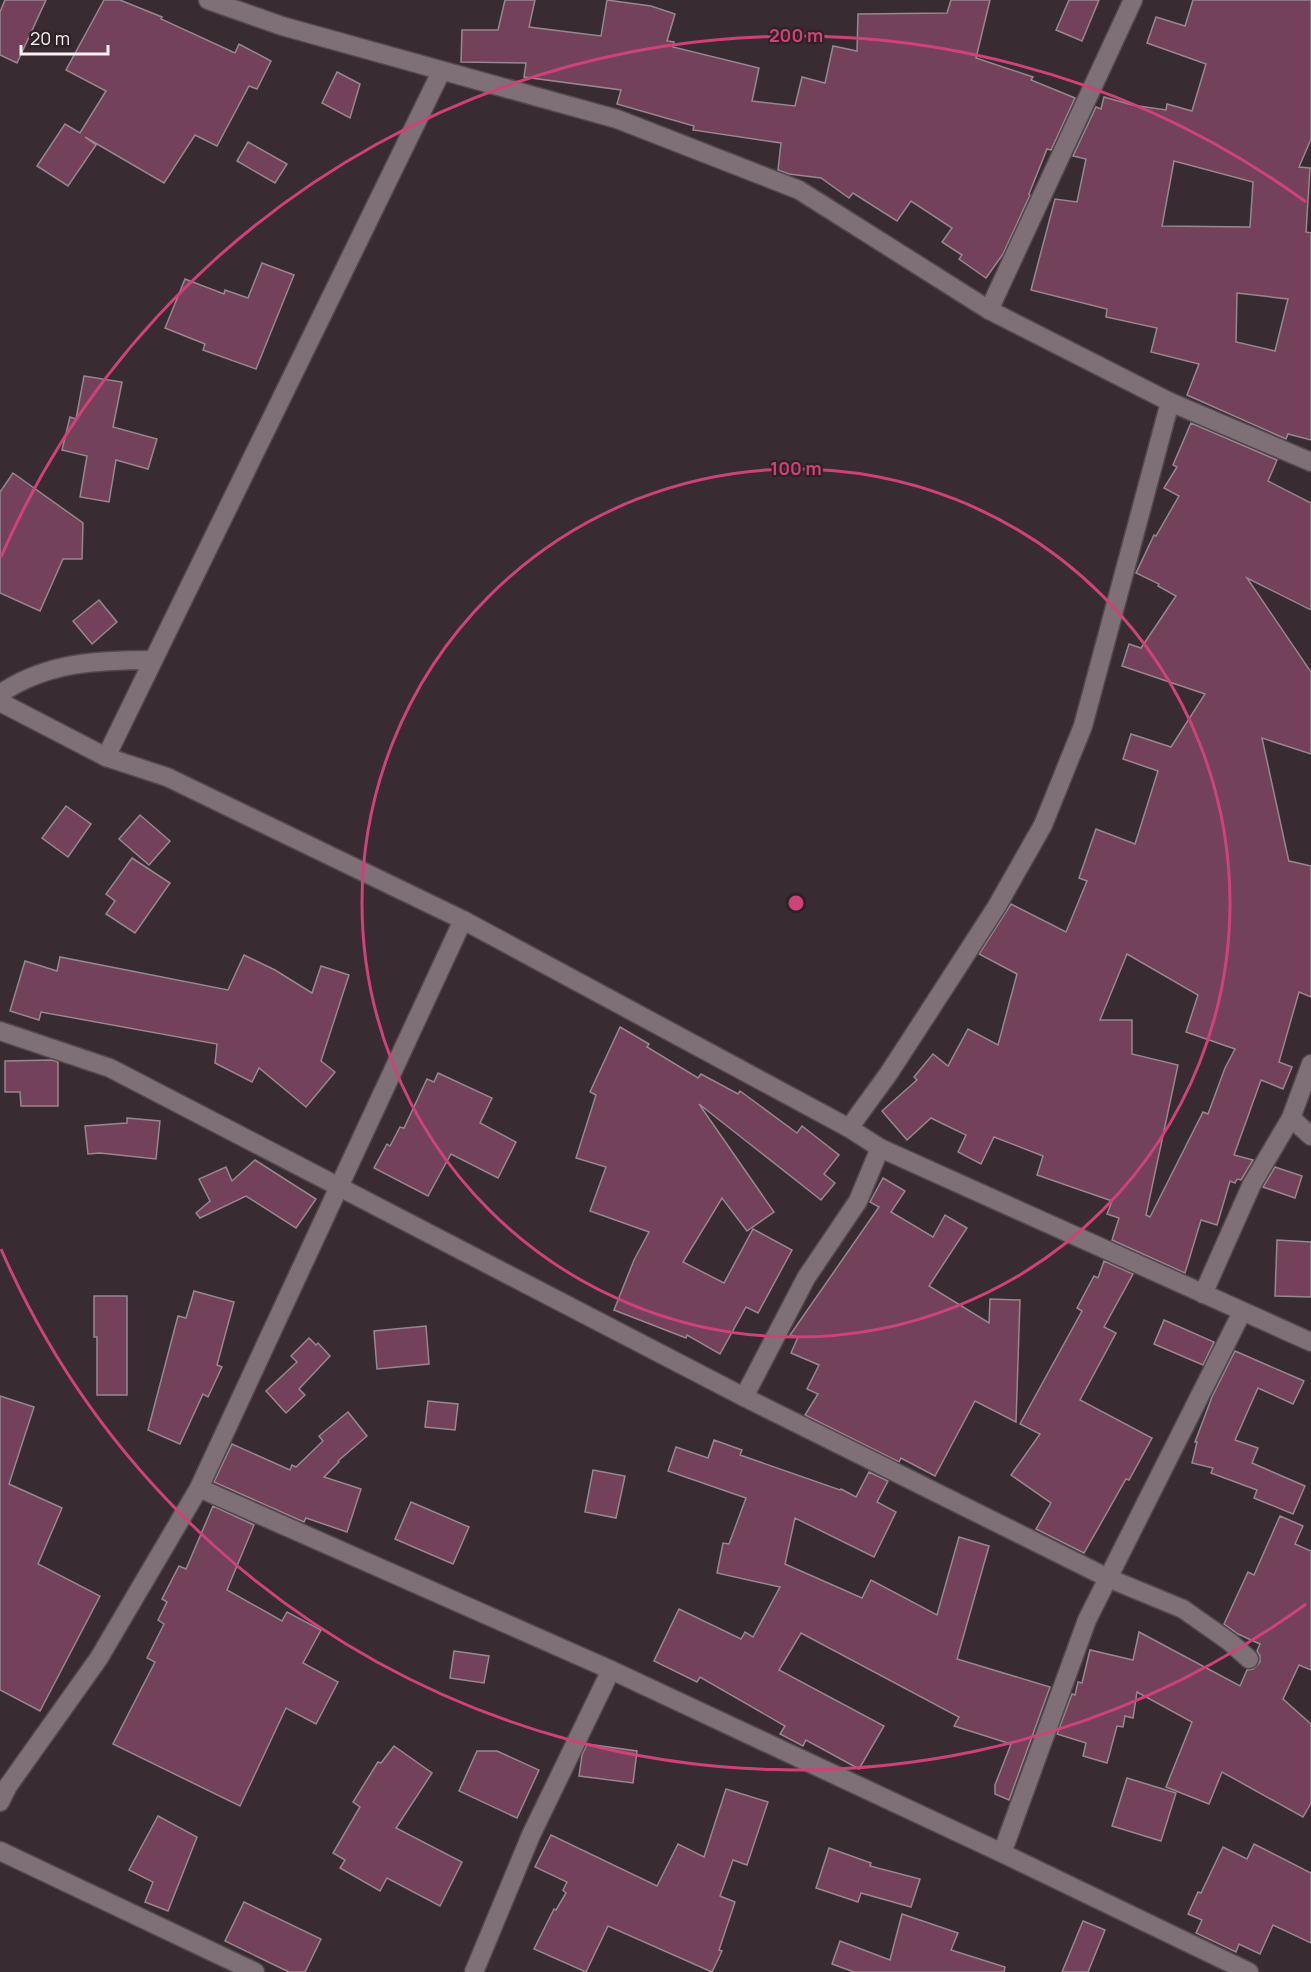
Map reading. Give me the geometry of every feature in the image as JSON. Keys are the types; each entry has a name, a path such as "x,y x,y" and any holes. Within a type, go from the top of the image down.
{"street":[{"path":"208,0 282,26 617,119 800,190 989,310 1170,402 1311,462"},
{"path":"989,310 1133,0"},
{"path":"106,757 441,72"},
{"path":"849,1128 889,1073 997,906 1043,825 1083,726 1170,402"},
{"path":"0,694 32,675 59,667 107,660 153,660"},
{"path":"0,702 106,757 167,777 463,920 849,1128 880,1148 1311,1342"},
{"path":"3,1790 99,1658 199,1488 463,920"},
{"path":"0,1031 110,1068 744,1397 1108,1578 1183,1609 1230,1642 1249,1659"},
{"path":"1203,1294 1252,1184 1291,1118 1311,1064"},
{"path":"1291,1118 1311,1136"},
{"path":"744,1397 806,1278 858,1201 880,1148"},
{"path":"1002,1853 1087,1620 1242,1312"},
{"path":"199,1488 611,1670 1002,1853 1249,1972"},
{"path":"474,1972 531,1835 611,1670"},
{"path":"0,1851 255,1972"}],"building":[{"path":"5,0 46,0 17,63 0,55 0,12"},
{"path":"104,0 120,0 162,17 161,19 235,53 239,44 271,61 257,89 249,86 217,146 195,135 164,183 85,137 96,145 68,186 37,166 65,124 80,133 106,91 66,70"},
{"path":"505,0 535,0 529,27 601,36 607,0 651,6 675,14 667,41 674,42 673,47 759,68 752,101 795,106 802,77 825,83 833,46 857,51 858,14 947,13 951,0 990,0 976,58 1033,77 1031,80 1075,98 1051,150 1047,149 1030,195 1003,254 986,278 959,259 962,255 942,242 952,228 911,201 897,221 853,193 849,198 821,178 789,174 778,170 781,143 693,130 694,126 617,104 621,90 524,77 526,63 461,62 462,30 498,30"},
{"path":"1069,0 1099,0 1082,41 1056,30"},
{"path":"1193,0 1311,0 1311,139 1299,167 1310,168 1306,232 1311,233 1311,440 1288,434 1286,439 1187,395 1199,364 1151,352 1157,328 1106,317 1107,309 1031,290 1055,199 1077,202 1086,159 1073,156 1096,107 1101,109 1104,97 1132,105 1166,110 1167,104 1192,111 1206,64 1147,43 1156,17 1185,26","holes":["1174,161 1253,182 1250,227 1162,226","1237,293 1288,299 1275,351 1236,342"]},
{"path":"337,72 360,84 350,118 322,103"},
{"path":"248,142 287,164 275,183 237,161"},
{"path":"262,263 294,275 256,369 203,350 205,344 165,328 185,279 224,294 225,290 248,298"},
{"path":"84,376 122,382 113,427 157,439 148,469 116,460 109,502 80,497 87,456 62,450 70,417 76,419"},
{"path":"1191,423 1277,460 1268,481 1311,503 1311,610 1247,578 1311,672 1311,754 1262,738 1289,862 1311,866 1311,997 1299,992 1279,1062 1292,1067 1283,1089 1261,1080 1234,1155 1253,1160 1241,1180 1237,1179 1235,1183 1230,1181 1217,1225 1201,1220 1185,1273 1112,1240 1119,1218 1107,1214 1112,1201 1037,1175 1043,1156 994,1137 981,1164 958,1152 966,1135 931,1118 907,1140 882,1111 917,1080 914,1077 933,1054 948,1066 968,1029 998,1045 1017,974 979,954 1011,904 1066,932 1087,881 1079,878 1096,829 1135,844 1158,771 1123,759 1131,734 1171,747 1205,694 1122,666 1129,644 1141,648 1176,596 1158,586 1159,584 1136,573 1154,535 1156,536 1179,496 1164,488 1177,467 1173,465","holes":["1127,954 1198,995 1186,1032 1235,1049 1225,1068 1208,1114 1203,1112 1150,1217 1146,1215 1178,1065 1132,1054 1132,1020 1100,1020"]},
{"path":"13,473 83,523 82,559 63,559 40,611 0,593 0,492"},
{"path":"99,600 117,622 92,644 73,621"},
{"path":"66,806 91,824 68,857 42,838"},
{"path":"140,815 170,841 149,865 119,839"},
{"path":"132,858 170,883 135,933 106,914 115,901 106,894"},
{"path":"244,955 275,970 312,993 321,966 349,975 321,1061 335,1072 306,1107 259,1068 252,1082 215,1063 217,1044 41,1012 39,1020 10,1011 25,961 57,971 60,957 228,990"},
{"path":"620,1027 649,1044 647,1047 698,1078 701,1074 738,1094 740,1091 797,1133 802,1126 839,1155 824,1174 835,1183 821,1200 699,1104 774,1212 747,1231 722,1198 683,1262 724,1283 753,1229 792,1250 758,1313 746,1307 720,1354 687,1335 686,1338 614,1310 634,1260 649,1232 590,1211 606,1167 576,1158 596,1095 590,1092"},
{"path":"52,1060 58,1062 58,1106 21,1106 20,1092 5,1092 5,1061"},
{"path":"438,1073 492,1098 480,1123 516,1142 498,1178 451,1154 428,1196 374,1168 387,1144 390,1146 400,1127 404,1128 427,1079 434,1082"},
{"path":"127,1118 160,1121 156,1159 100,1153 88,1154 85,1126 127,1123"},
{"path":"255,1160 316,1199 296,1228 246,1196 200,1218 196,1213 210,1201 199,1179 226,1167 232,1181"},
{"path":"1275,1167 1302,1176 1295,1198 1263,1187"},
{"path":"883,1178 905,1191 891,1212 933,1237 945,1215 967,1228 929,1286 989,1323 990,1299 1020,1300 1016,1422 975,1401 935,1476 901,1458 899,1462 805,1415 818,1394 807,1389 819,1365 791,1353 798,1337 790,1335 879,1207 870,1202"},
{"path":"1277,1240 1311,1242 1311,1297 1275,1296"},
{"path":"1104,1261 1133,1274 1104,1327 1116,1333 1080,1400 1152,1438 1084,1553 1036,1529 1051,1503 1011,1475 1040,1434 1020,1424 1082,1311 1077,1308 1094,1276 1098,1278"},
{"path":"194,1291 234,1302 217,1365 222,1367 208,1397 203,1394 180,1444 148,1430 178,1316 186,1318"},
{"path":"94,1296 127,1296 127,1395 97,1395"},
{"path":"1164,1320 1214,1342 1203,1365 1154,1344"},
{"path":"426,1326 429,1364 377,1369 374,1331"},
{"path":"309,1338 316,1345 318,1343 330,1356 299,1389 305,1395 286,1413 266,1391 297,1362 291,1356"},
{"path":"1235,1351 1304,1381 1293,1404 1258,1388 1235,1440 1258,1448 1252,1463 1305,1486 1293,1514 1254,1498 1257,1490 1211,1473 1213,1468 1192,1463 1197,1442 1195,1442 1212,1397"},
{"path":"0,1396 34,1407 9,1484 62,1508 38,1564 100,1596 40,1711 0,1690"},
{"path":"428,1401 458,1404 455,1430 425,1427"},
{"path":"348,1412 367,1436 338,1461 324,1477 361,1489 347,1532 306,1518 304,1522 214,1482 232,1444 290,1470 292,1465 296,1467 323,1441 319,1436"},
{"path":"714,1440 742,1450 740,1455 841,1489 856,1497 869,1472 888,1481 877,1502 896,1512 874,1557 795,1518 785,1564 862,1598 871,1580 937,1615 959,1537 989,1546 957,1659 1050,1687 1009,1800 995,1794 995,1785 1011,1744 954,1726 959,1717 801,1633 779,1670 884,1726 859,1769 806,1740 803,1746 780,1734 785,1726 700,1677 697,1682 654,1661 679,1609 741,1639 745,1632 753,1637 780,1587 717,1573 723,1543 729,1544 746,1498 668,1471 676,1447 708,1458"},
{"path":"593,1470 625,1476 616,1518 585,1512"},
{"path":"411,1502 469,1527 453,1564 395,1539"},
{"path":"213,1506 254,1525 227,1590 282,1621 287,1612 321,1630 303,1663 338,1682 316,1724 286,1708 240,1806 113,1744 155,1662 147,1658 164,1624 158,1620 167,1602 162,1599 179,1566 186,1569"},
{"path":"1280,1516 1303,1526 1295,1544 1311,1551 1311,1670 1299,1665 1283,1699 1311,1724 1311,1803 1303,1817 1222,1772 1209,1804 1166,1787 1192,1722 1137,1692 1133,1718 1125,1716 1123,1727 1117,1726 1107,1763 1083,1756 1086,1743 1057,1734 1072,1694 1075,1695 1078,1682 1082,1683 1090,1650 1133,1660 1139,1632 1240,1686 1247,1670 1253,1669 1260,1662 1257,1651 1260,1644 1238,1634 1224,1624 1248,1572 1254,1575"},
{"path":"454,1651 489,1656 484,1683 450,1678"},
{"path":"587,1744 637,1751 633,1783 579,1776 582,1755"},
{"path":"394,1746 432,1773 396,1828 462,1862 440,1906 387,1878 380,1891 340,1868 345,1860 333,1853 360,1807 353,1802 378,1762 381,1763"},
{"path":"477,1751 497,1751 539,1770 517,1818 459,1791"},
{"path":"1127,1778 1176,1793 1161,1841 1112,1826"},
{"path":"726,1789 768,1802 747,1865 733,1860 720,1896 735,1902 719,1950 722,1951 712,1972 608,1926 586,1972 534,1949 554,1909 556,1910 566,1893 563,1890 567,1882 535,1867 551,1835 657,1886 678,1844 704,1857"},
{"path":"158,1816 197,1837 168,1911 145,1902 153,1882 129,1870"},
{"path":"1254,1844 1311,1873 1311,1943 1273,1925 1260,1954 1239,1944 1236,1952 1196,1933 1202,1920 1188,1914 1223,1847 1247,1859"},
{"path":"829,1848 871,1863 870,1866 920,1879 911,1907 861,1893 858,1902 816,1888"},
{"path":"244,1902 321,1939 305,1972 289,1972 225,1941"},
{"path":"902,1914 958,1933 951,1950 1005,1967 1004,1972 854,1972 832,1964 840,1941 890,1960"},
{"path":"1083,1921 1105,1930 1088,1972 1062,1972"}]}
